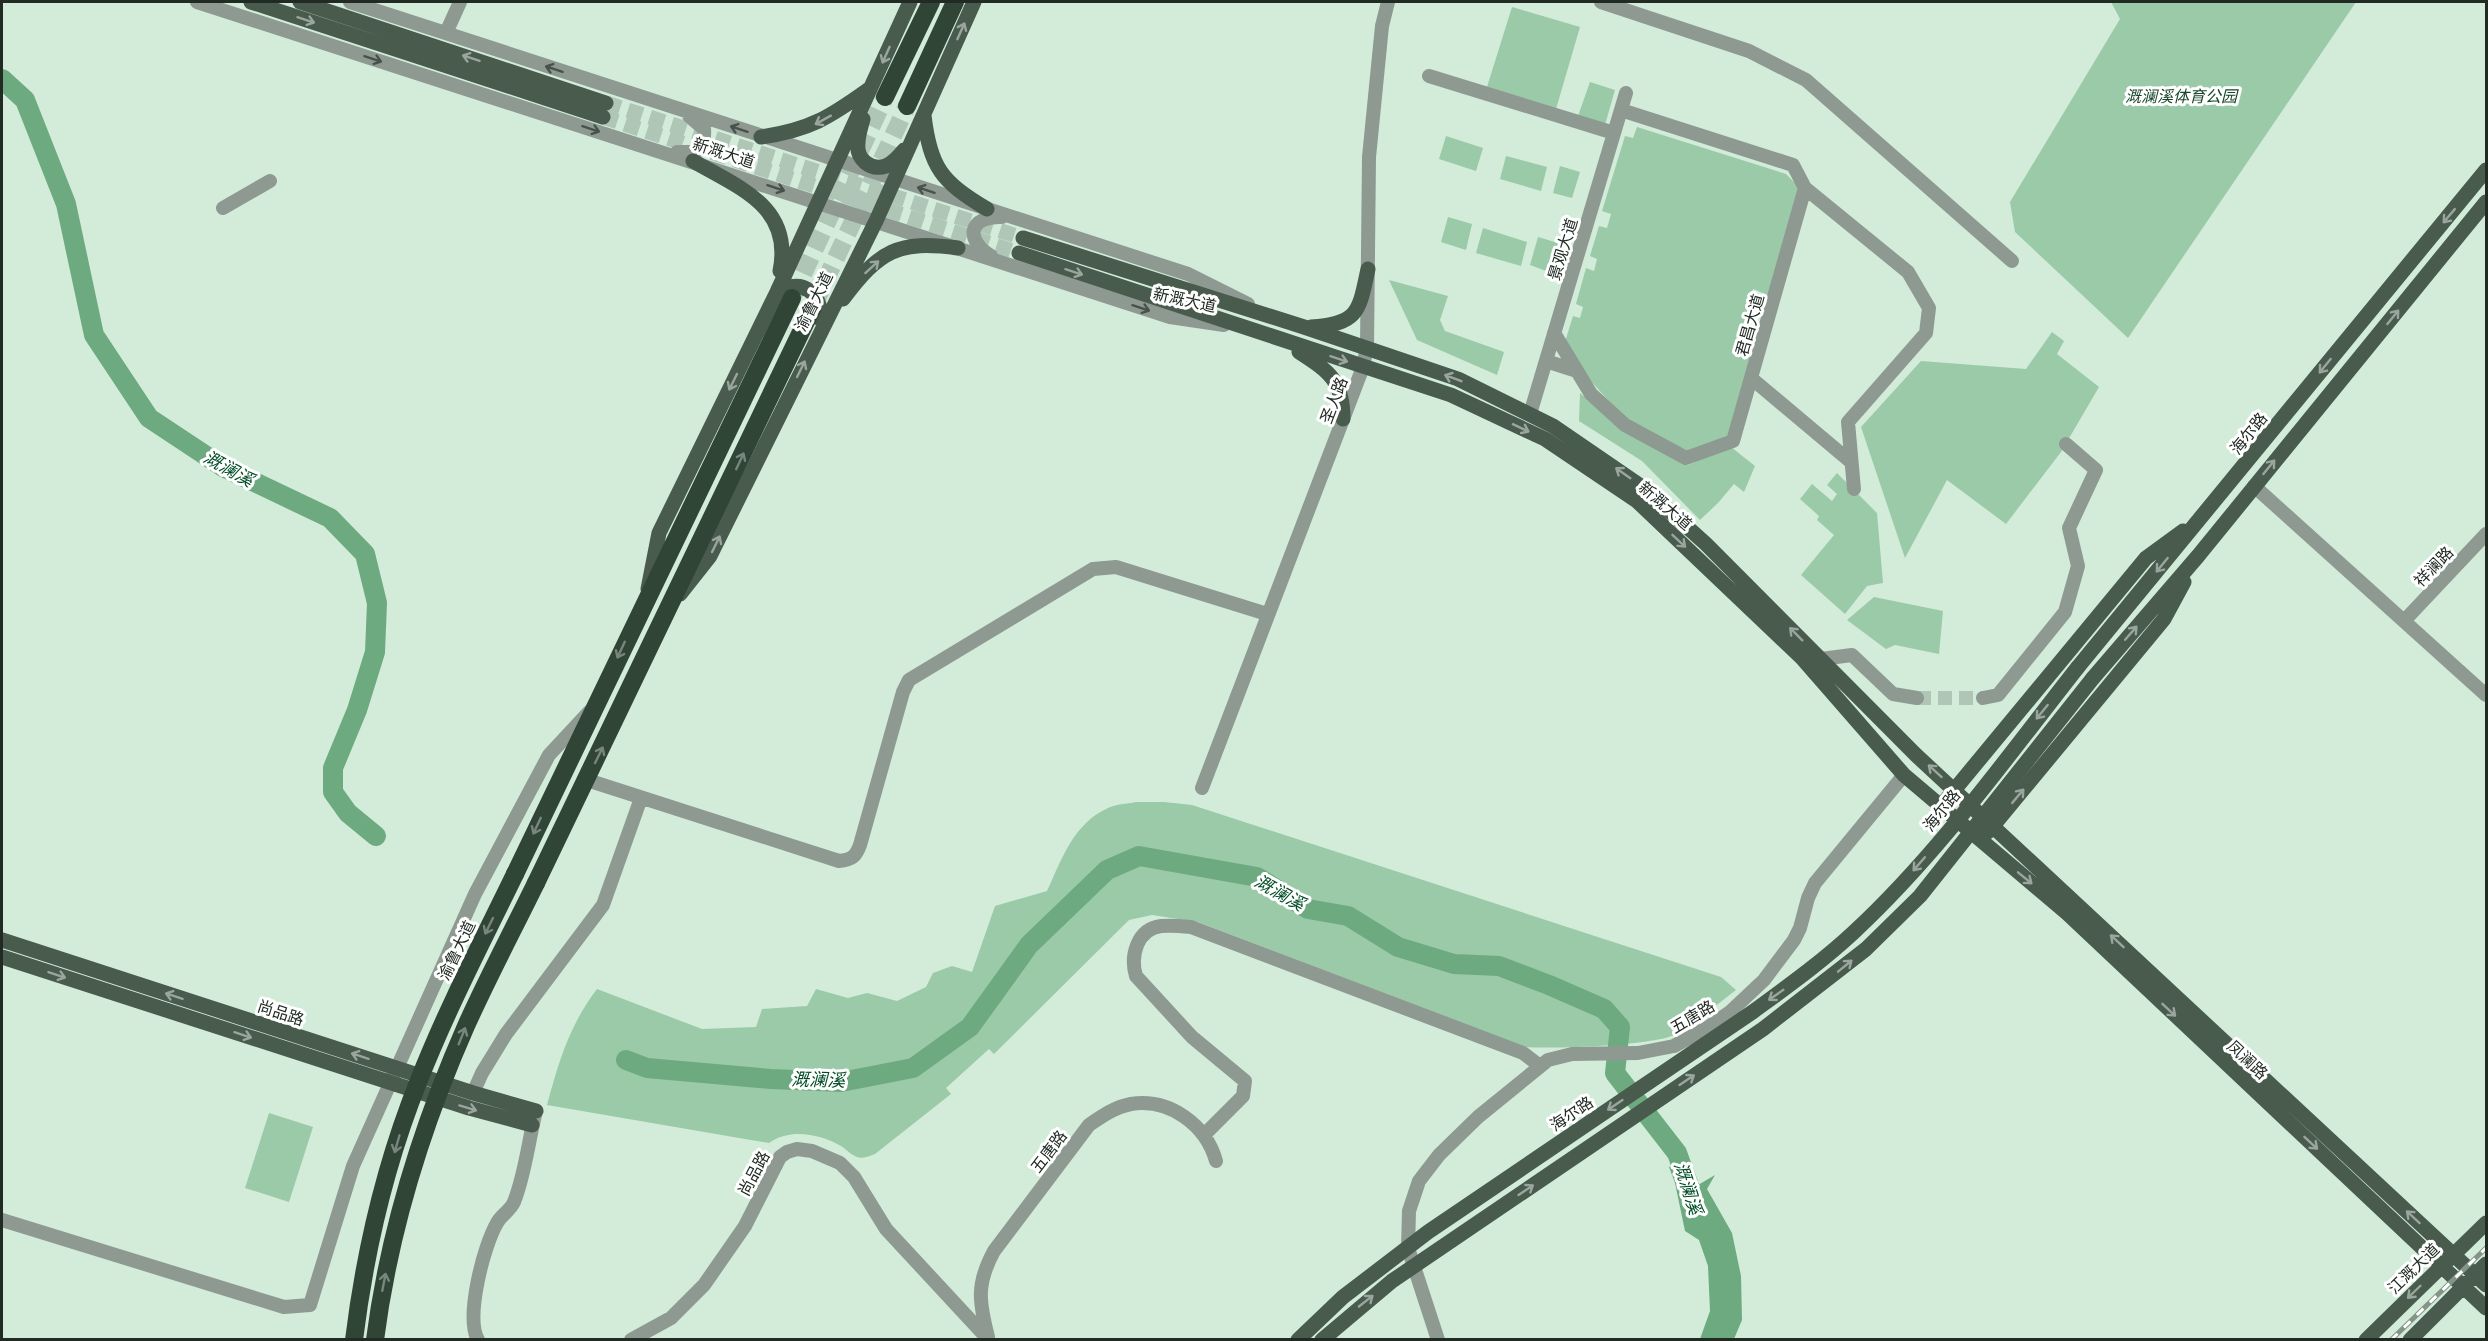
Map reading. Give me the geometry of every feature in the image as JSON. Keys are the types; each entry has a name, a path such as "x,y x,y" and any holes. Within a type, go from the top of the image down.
{"highway":[{"name":"渝鲁大道","path":"878,92 931,2"},
{"path":"907,106 955,2"},
{"name":"渝鲁大道","path":"354,1340 370,1242 399,1136 446,1016 646,597 784,295"},
{"name":"渝鲁大道","path":"375,1340 392,1244 421,1139 466,1025 587,780 813,307"}],"main road":[{"path":"251,2 605,110 300,2"},
{"name":"渝鲁大道","path":"784,295 817,201 836,161 878,92 910,2"},
{"name":"渝鲁大道","path":"669,608 710,556 876,221 974,2"},
{"path":"761,137 790,133 815,124 878,92"},
{"path":"878,92 857,144 859,156 866,164 874,167 884,166 892,162 911,143"},
{"path":"924,114 927,140 934,161 946,180 963,195 987,209"},
{"path":"693,161 750,194 763,205 778,225 784,248 784,295"},
{"name":"海尔路","path":"1298,1340 1343,1298 1428,1232 1754,1011 1802,976 1854,932 1903,882 1947,832 2078,667 2487,170"},
{"path":"1322,1340 1392,1281 1763,1029 1866,949 1920,896 2093,678 2198,556 2487,202"},
{"path":"821,328 863,275 894,251 917,244 958,248"},
{"name":"新溉大道","path":"1980,841 1904,775 1802,658 1637,501 1545,439 1451,395 1241,328 1021,246 1276,318 1367,348 1458,379 1553,426 1645,489 1706,544 1916,755 1994,825"},
{"path":"1304,327 1328,326 1353,315 1360,303 1368,269"},
{"path":"784,295 788,286 795,286 812,293 821,308 821,328"},
{"path":"1282,341 1324,368 1332,377 1341,397 1343,419"},
{"path":"1941,806 2146,558 2200,519"},
{"path":"1980,841 2164,619 2198,556"},
{"name":"凤澜路","path":"1994,825 2481,1280"},
{"name":"凤澜路","path":"1980,841 2067,913 2487,1308"},
{"name":"尚品路","path":"2,940 392,1075 469,1108 534,1118"},
{"name":"尚品路","path":"2,957 392,1075 473,1093 534,1118"},
{"name":"江溉大道","path":"2366,1340 2487,1223"},
{"path":"2410,1340 2463,1287 2481,1280 2487,1264"}],"street":[{"name":"新溉大道","path":"197,2 1170,317 1241,328"},
{"name":"新溉大道","path":"350,2 1188,274 1276,318"},
{"path":"446,33 460,2"},
{"name":"圣人路","path":"1202,788 1363,367 1367,348 1369,157 1382,26 1388,2"},
{"path":"1601,2 1749,51 1806,80 2012,261"},
{"path":"1429,76 1614,133"},
{"name":"景观大道","path":"1530,414 1626,93"},
{"path":"657,150 695,152 702,145 705,138 704,129 698,121 680,110"},
{"path":"1621,111 1793,165 1805,188 1908,272 1929,308 1926,333 1848,422 1854,489"},
{"path":"223,208 270,181"},
{"name":"君昌大道","path":"1554,333 1591,394 1625,425 1686,458 1733,441 1805,188"},
{"path":"1000,262 981,250 975,242 973,234 975,225 982,219 990,217 1013,218"},
{"path":"1546,361 1577,371"},
{"path":"1751,378 1851,462"},
{"path":"1983,699 1998,695 2065,612 2078,566 2069,528 2096,470 2066,444"},
{"path":"2254,486 2487,695"},
{"name":"祥澜路","path":"2404,621 2487,534"},
{"path":"587,780 839,861 850,860 856,855 860,845 903,692 909,680 1093,569 1116,567 1268,614"},
{"path":"1821,659 1852,655 1893,694 1917,698"},
{"path":"2,1220 284,1307 310,1305 353,1166 475,894 549,755 594,706"},
{"name":"五唐路","path":"1422,1288 1408,1248 1409,1211 1419,1181 1439,1155 1478,1117 1548,1060 1572,1054 1638,1053 1674,1046 1689,1039 1730,1012 1764,980 1794,940 1815,883 1904,775"},
{"path":"473,1093 482,1073 506,1034 603,905 640,798"},
{"path":"1204,1135 1243,1096 1245,1081 1192,1037 1136,976 1133,966 1138,941 1146,933 1159,926 1191,927 1523,1053 1540,1066"},
{"name":"五唐路","path":"988,1340 980,1301 980,1284 986,1267 994,1251 1089,1125 1110,1111 1131,1104 1155,1104 1176,1112 1195,1124 1204,1135 1216,1161"},
{"path":"478,1340 473,1332 472,1316 475,1296 496,1224 513,1205 534,1118"},
{"name":"尚品路","path":"631,1340 671,1318 704,1285 745,1226 780,1157 797,1149 828,1156 854,1177 886,1229 988,1340"},
{"path":"1422,1288 1431,1340"},
{"path":"1422,1288 1438,1340"}],"green space":[{"name":"溉澜溪体育公园","path":"2111,2 2356,2 2128,338 2015,232 2010,202 2120,19"},
{"path":"1512,7 1580,27 1556,109 1487,87"},
{"path":"1590,82 1615,90 1605,125 1578,116"},
{"path":"1637,127 1786,174 1800,188 1768,295 1753,289 1742,329 1757,335 1728,438 1689,451 1673,446 1628,423 1591,381 1565,342 1573,316 1580,318 1583,307 1576,304 1586,268 1594,271 1597,259 1590,256 1599,226 1607,228 1611,214 1602,211 1625,136 1633,138"},
{"path":"1446,136 1483,148 1476,171 1439,159"},
{"path":"1506,156 1547,167 1541,191 1500,179"},
{"path":"1560,166 1580,172 1572,198 1553,193"},
{"path":"1448,217 1472,224 1466,250 1441,242"},
{"path":"1483,228 1527,242 1521,266 1476,253"},
{"path":"1538,237 1558,243 1549,272 1530,265"},
{"path":"1389,280 1448,296 1440,320 1445,331 1504,352 1497,375 1417,340"},
{"path":"2052,332 2064,341 2057,354 2099,387 2061,452 2006,524 1947,480 1905,558 1861,427 1921,361 2026,369"},
{"path":"1580,393 1624,429 1688,465 1731,447 1755,466 1744,492 1734,484 1700,520 1642,461 1579,421"},
{"path":"1837,473 1877,513 1883,583 1867,586 1845,614 1801,575 1834,535 1817,520 1819,516 1800,499 1812,484 1832,501 1837,494 1827,485"},
{"path":"1874,597 1943,611 1939,654 1895,645 1886,649 1847,620"},
{"path":"1136,802 1192,805 1721,977 1736,990 1691,1024 1665,1038 1602,1046 1525,1047 1198,922 1152,915 1129,920 994,1054 989,1049 946,1088 951,1094 875,1154 869,1156 857,1157 824,1138 805,1134 786,1135 769,1143 547,1105 572,1030 597,989 702,1029 756,1027 762,1009 807,1006 816,989 848,998 867,993 897,1001 926,987 933,973 952,966 972,972 995,906 1047,891 1070,844 1086,823 1111,807"},
{"path":"269,1113 313,1127 289,1202 245,1188"}],"water":[{"path":"1686,1159 1698,1185 1715,1175 1707,1189 1732,1233 1741,1276 1742,1320 1734,1339 1700,1339 1710,1311 1708,1266 1699,1240 1685,1231 1675,1183 1669,1167"}],"waterway":[{"name":"溉澜溪","path":"2,79 25,100 66,204 94,335 149,418 223,467 330,518 365,554 377,603 375,652 357,710 333,768 333,792 348,813 376,836"},
{"name":"溉澜溪","path":"626,1060 647,1068 771,1079 841,1082 913,1068 970,1027 1029,945 1107,870 1139,856 1257,877 1308,909 1348,916 1398,947 1454,964 1499,966 1604,1009 1620,1027 1615,1073 1677,1153 1689,1186"}],"tunnel":[{"path":"792,298 885,97"},
{"path":"606,103 1023,238"},
{"path":"813,307 907,106"},
{"path":"603,117 1019,253"},
{"path":"1917,698 1983,698"}],"railway":[{"path":"2391,1340 2486,1248"}]}
